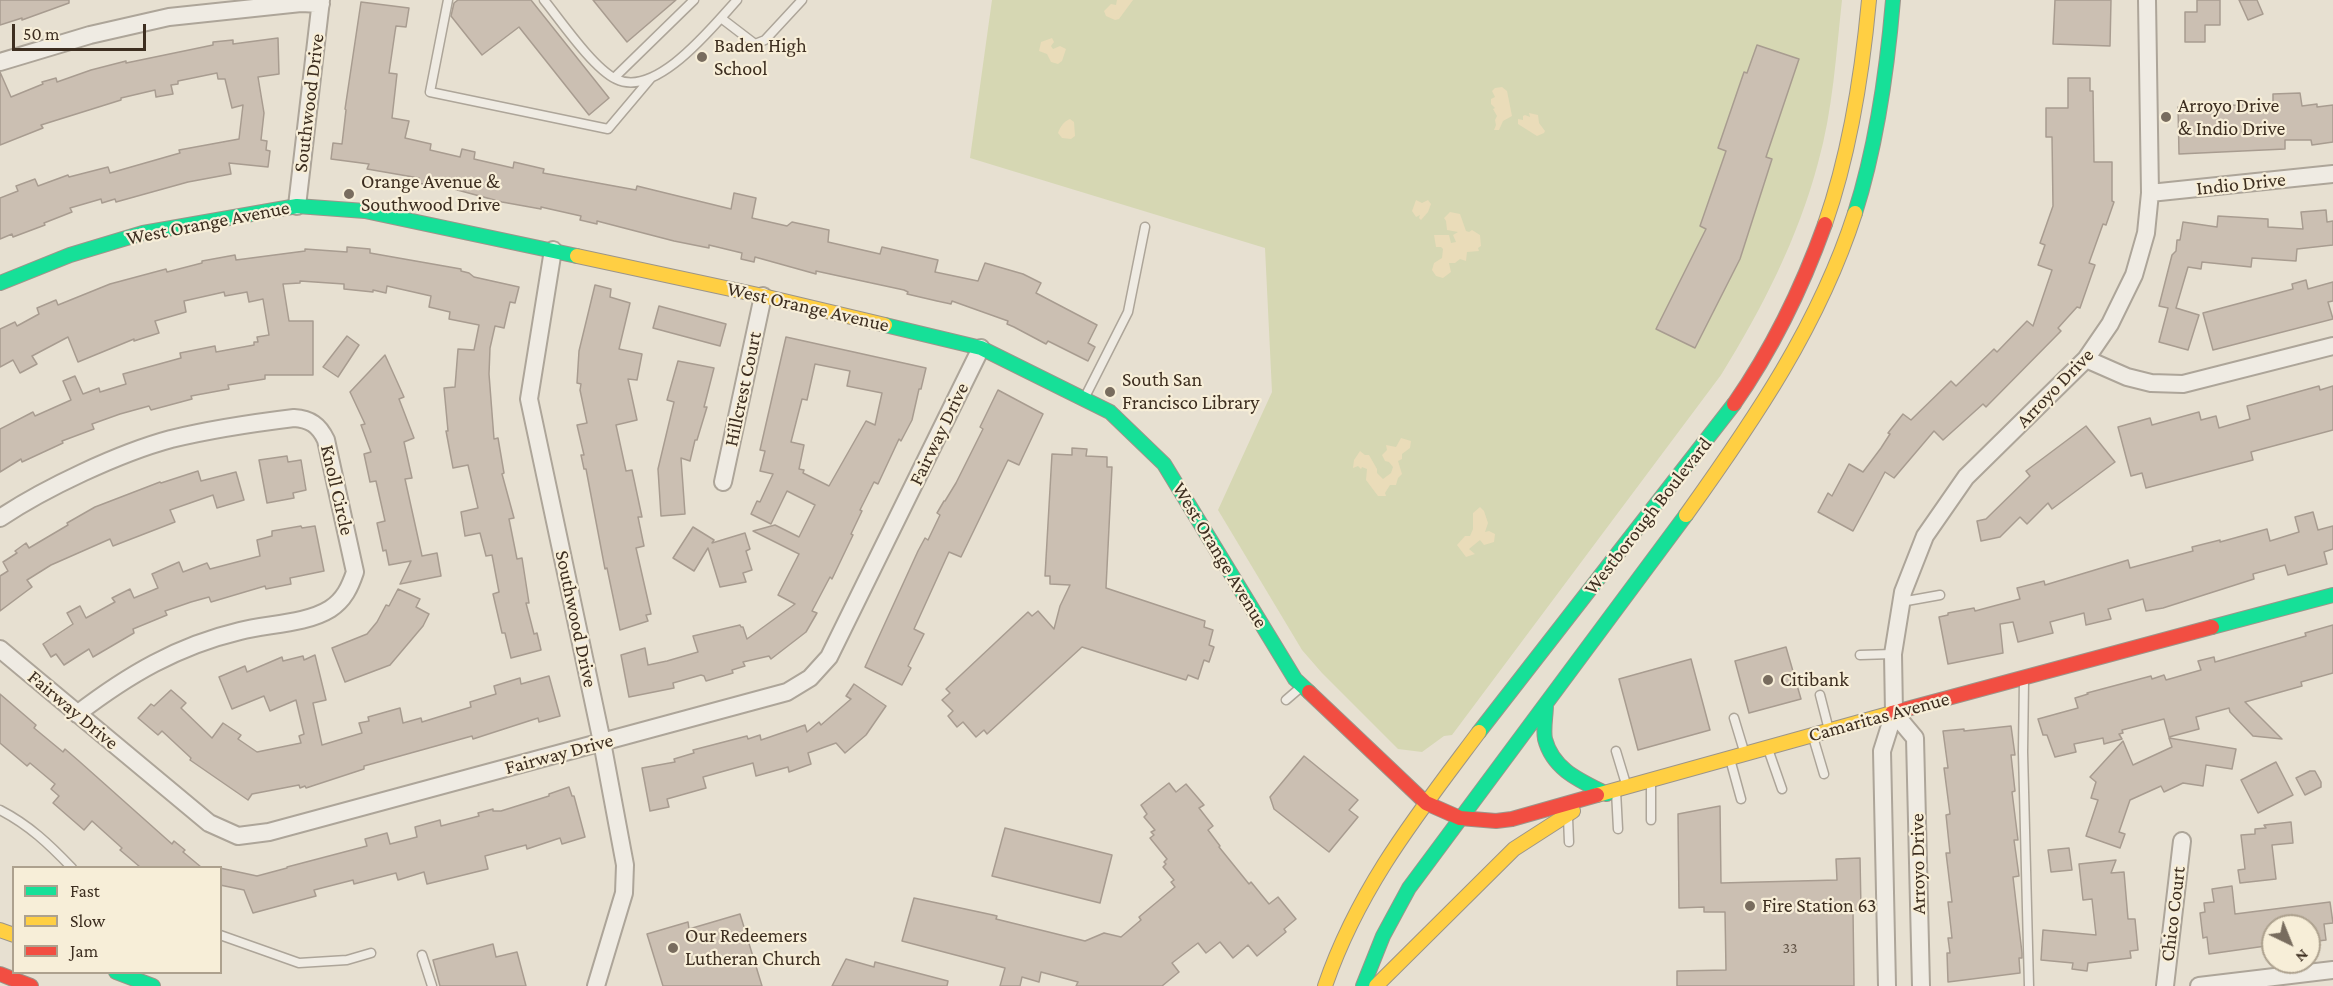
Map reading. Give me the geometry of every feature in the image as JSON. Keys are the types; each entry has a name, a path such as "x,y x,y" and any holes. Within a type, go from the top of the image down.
{"main road":[{"name":"Westborough Boulevard","path":"1325,986 1342,938 1378,870 1504,699 1708,440 1758,367 1778,332 1813,257 1842,171 1861,80 1869,0"},
{"name":"Westborough Boulevard","path":"1363,986 1374,953 1409,888 1755,419 1784,373 1818,307 1851,225 1875,135 1884,90 1893,0"},
{"name":"West Orange Avenue","path":"0,284 70,255 143,233 297,206 365,211 553,250 763,296 981,348 1085,398 1110,412 1134,433 1164,464 1295,679 1426,803"},
{"name":"Camaritas Avenue","path":"1426,803 1460,818 1488,821 1512,819 2024,676 2333,595"},
{"path":"1546,705 1545,738 1556,760 1566,773 1617,791"},
{"path":"1376,986 1496,865 1533,835 1568,814 1617,791"},
{"path":"0,974 31,986"},
{"path":"121,974 153,986"}],"street":[{"name":"Arroyo Drive","path":"1887,986 1882,751 1894,713 1893,654 1903,592 1925,536 1966,477 2086,359 2110,324 2134,275 2146,233 2150,193 2147,0"},
{"path":"0,62 90,35 168,17 321,2"},
{"name":"Southwood Drive","path":"297,206 321,2"},
{"name":"Indio Drive","path":"2150,193 2333,174"},
{"name":"Southwood Drive","path":"553,250 528,399 602,742 625,866 624,893 596,986"},
{"name":"Hillcrest Court","path":"723,482 763,296"},
{"path":"2086,359 2127,377 2151,383 2183,384 2333,346"},
{"name":"Fairway Drive","path":"0,649 210,823 238,836 269,832 786,692 810,678 829,657 981,348"},
{"name":"Knoll Circle","path":"0,518 103,464 169,440 232,426 304,418 321,430 326,440 355,572 342,599 331,609 317,615 240,631 169,656 130,676 77,714"},
{"name":"Arroyo Drive","path":"1894,713 1915,738 1921,986"},
{"name":"Chico Court","path":"2164,986 2182,841"},
{"path":"2199,986 2333,970"}],"lane":[{"path":"448,0 430,92 608,129 651,78 681,58 737,0"},
{"path":"544,0 594,60 614,78 627,83 651,78"},
{"path":"614,78 694,0"},
{"path":"721,18 755,44 765,40 802,0"},
{"path":"1085,398 1128,312 1145,227"},
{"path":"1901,602 1940,595"},
{"path":"1860,655 1893,654"},
{"path":"2024,676 2022,752 2029,986"},
{"path":"1286,700 1303,686"},
{"path":"1820,695 1829,731"},
{"path":"1734,718 1745,754"},
{"path":"1813,735 1824,774"},
{"path":"1767,748 1782,789"},
{"path":"1616,751 1618,829"},
{"path":"1730,759 1741,799"},
{"path":"1651,781 1651,820"},
{"path":"0,810 23,822 71,866"},
{"path":"1568,814 1569,842"},
{"path":"222,936 299,963 347,960 370,953"},
{"path":"422,955 432,986"}],"green space":[{"path":"992,0 1842,0 1831,102 1818,163 1789,246 1751,325 1721,375 1452,735 1444,736 1422,752 1398,749 1302,650 1218,510 1272,392 1265,248 970,158"}],"sand":[{"path":"1117,0 1133,0 1119,19 1115,20 1106,16 1104,11 1111,4 1116,5"},
{"path":"1052,38 1053,49 1060,46 1066,49 1062,61 1058,64 1051,62 1047,54 1039,51 1041,42"},
{"path":"1502,87 1507,91 1512,116 1503,121 1499,130 1494,130 1497,116 1491,104 1491,99 1495,97 1492,91"},
{"path":"1529,113 1538,115 1544,133 1537,136 1518,124 1518,119 1523,120 1523,116 1530,117"},
{"path":"1070,119 1074,122 1075,136 1071,139 1062,138 1058,133 1061,126"},
{"path":"1416,200 1422,203 1428,200 1431,204 1421,220 1420,215 1416,217 1412,211"},
{"path":"1450,212 1460,214 1466,231 1472,230 1480,235 1481,246 1478,248 1479,251 1467,252 1466,261 1460,259 1455,263 1449,263 1451,272 1443,278 1436,276 1432,270 1434,263 1442,258 1443,249 1436,247 1434,235 1449,235 1451,243 1456,242 1453,235 1458,232 1447,230 1444,218"},
{"path":"1401,438 1411,441 1410,448 1402,454 1402,459 1398,461 1402,474 1396,485 1390,485 1385,493 1386,496 1378,496 1366,480 1367,469 1362,467 1361,469 1358,466 1353,468 1354,460 1360,451 1369,455 1377,473 1383,479 1391,473 1393,467 1385,461 1382,455 1387,450 1386,445 1396,447"},
{"path":"1480,507 1488,523 1485,532 1495,534 1494,542 1484,545 1480,540 1469,549 1475,554 1466,557 1457,545 1465,536 1470,536 1473,529 1473,513"}],"building":[{"path":"0,0 69,0 69,3 22,20 22,18 0,25"},
{"path":"458,0 531,0 609,98 589,115 519,27 482,55 451,16 454,3"},
{"path":"593,0 676,0 627,42"},
{"path":"2055,0 2111,0 2110,46 2053,44"},
{"path":"2197,0 2220,0 2220,25 2205,25 2205,42 2185,42 2185,12 2197,12"},
{"path":"2239,0 2257,0 2263,14 2248,20"},
{"path":"361,2 409,8 406,27 396,26 395,32 389,73 397,74 392,118 409,121 405,138 431,144 430,150 460,157 462,149 475,152 474,159 513,168 514,162 544,169 543,173 636,190 637,186 731,209 734,193 756,198 752,218 787,226 792,222 829,230 828,242 880,254 882,247 938,260 935,272 978,281 985,263 1023,274 1041,283 1036,293 1097,325 1088,343 1095,347 1088,361 1048,341 1046,344 1007,324 1008,321 952,301 951,304 907,294 908,292 904,290 816,271 816,274 755,257 754,262 741,259 742,253 709,245 709,248 674,241 597,221 597,224 580,220 581,216 541,207 541,209 502,202 435,184 434,186 418,183 419,178 367,169 369,164 331,159 333,143 342,144"},
{"path":"278,38 279,74 258,77 264,113 261,140 267,141 266,150 270,151 268,167 229,163 231,174 188,182 116,202 115,199 102,203 101,199 70,208 72,212 44,223 45,225 13,237 12,234 0,239 0,198 18,191 16,186 35,179 38,186 68,175 69,177 108,167 110,173 180,153 179,150 239,139 243,105 232,108 225,79 218,79 217,73 178,81 178,84 171,85 173,94 156,97 155,90 121,98 121,100 41,125 43,128 0,145 0,72 11,97 43,84 42,82 56,78 57,82 126,61 126,63 213,45 213,42 233,40 233,44"},
{"path":"1757,45 1799,59 1766,157 1772,159 1740,259 1695,348 1656,329 1706,229 1700,226 1726,151 1718,148 1744,72 1747,73"},
{"path":"2068,78 2090,78 2090,91 2093,91 2094,162 2112,162 2112,201 2114,202 2106,225 2103,224 2089,263 2095,265 2080,308 2077,307 2058,328 2061,331 1986,407 1983,404 1943,440 1934,431 1894,478 1885,472 1853,531 1818,512 1828,493 1832,496 1849,464 1863,472 1903,414 1911,420 1951,381 1956,386 1994,349 1997,352 2027,321 2033,326 2052,270 2038,265 2045,245 2040,243 2053,206 2052,137 2046,137 2046,108 2068,108"},
{"path":"2300,93 2302,106 2333,105 2333,142 2312,145 2311,140 2285,140 2285,149 2179,154 2178,107 2273,104 2273,94"},
{"path":"2326,210 2327,222 2333,221 2333,245 2297,249 2296,261 2252,258 2251,267 2202,262 2201,269 2188,267 2176,308 2199,315 2188,350 2159,342 2168,308 2159,306 2172,255 2176,251 2177,240 2180,240 2183,222 2217,227 2218,216 2268,219 2268,227 2303,229 2301,212"},
{"path":"347,247 370,249 370,253 461,269 474,277 519,287 515,303 510,302 504,328 495,326 490,348 489,374 494,439 498,438 504,473 502,474 514,518 509,519 517,559 522,558 529,603 526,603 534,634 537,633 541,650 511,658 505,633 502,633 493,594 499,592 492,555 486,556 480,533 465,536 461,512 478,508 468,465 453,468 446,431 448,431 444,388 455,387 458,349 474,350 479,325 449,319 450,312 429,307 431,296 387,286 386,293 344,289 344,284 300,281 300,283 283,284 289,321 313,321 313,375 265,375 265,379 228,385 229,389 191,396 192,399 151,410 149,406 120,414 92,424 94,429 62,441 63,443 22,462 21,459 0,472 0,429 33,412 35,416 71,400 63,381 75,376 83,394 99,388 100,392 126,384 123,374 181,358 180,353 215,346 216,352 254,345 254,342 258,342 257,337 269,335 263,299 249,302 247,292 225,296 224,292 184,301 186,312 155,321 159,333 134,341 134,339 78,362 68,337 32,356 37,364 20,373 13,360 0,367 0,329 15,322 17,326 39,314 37,308 56,300 58,305 110,284 166,269 167,272 202,263 202,261 235,255 236,260 305,251 305,249 347,252"},
{"path":"2306,280 2308,289 2333,282 2333,301 2328,302 2333,319 2213,350 2203,313 2293,289 2292,284"},
{"path":"595,285 611,289 610,297 630,303 619,349 642,354 637,380 628,379 637,420 616,425 626,471 632,470 642,517 638,517 644,546 636,548 651,614 646,615 648,621 620,630 607,568 605,569 586,469 584,469 581,455 584,455 577,425 587,423 580,390 581,384 577,383 579,351"},
{"path":"659,306 726,324 720,346 653,328"},
{"path":"347,336 359,345 338,377 323,367"},
{"path":"786,337 926,368 912,420 901,441 899,439 878,484 874,482 860,510 862,511 851,534 853,535 832,579 830,577 812,611 817,613 806,632 771,659 769,656 743,662 745,666 732,670 733,673 706,681 701,675 673,683 674,688 629,697 621,655 645,648 648,665 667,661 698,652 693,636 740,625 747,639 795,604 778,595 799,554 753,531 775,525 799,537 815,505 787,491 771,524 751,514 757,501 760,502 773,474 760,471 765,451 760,450","holes":["815,364 850,371 847,386 882,393 875,425 866,421 829,486 799,469 804,445 791,442 802,399 807,400"]},
{"path":"385,355 404,397 399,399 414,438 404,442 412,478 405,479 422,556 437,553 441,576 400,584 411,561 389,565 386,550 383,551 377,523 385,521 376,481 370,482 364,454 371,452 361,425 365,424 350,392"},
{"path":"678,361 714,368 704,407 707,407 690,461 681,458 685,514 661,516 658,469 674,402 667,400"},
{"path":"2319,386 2320,390 2333,386 2333,430 2251,452 2253,460 2146,488 2142,473 2131,476 2118,427 2150,418 2152,425 2199,412 2201,420 2216,416 2219,428 2250,419 2247,406"},
{"path":"998,390 1043,414 1019,465 1008,460 961,557 949,552 914,629 924,634 908,666 911,668 902,685 865,667 918,551 925,538 928,540 940,515 937,513 956,483 983,429 980,427"},
{"path":"2086,426 2115,462 2052,509 2048,503 2027,524 2020,517 2000,537 1981,541 1977,521 1986,519 2030,476 2026,471"},
{"path":"1072,448 1087,449 1086,456 1107,457 1107,467 1112,467 1106,588 1205,621 1204,627 1213,630 1209,645 1214,647 1209,662 1204,660 1198,679 1188,675 1186,680 1082,647 987,734 984,730 976,737 963,722 957,727 948,716 953,711 942,700 950,693 946,689 1028,612 1032,616 1038,611 1054,629 1060,606 1070,585 1050,584 1050,576 1045,576 1052,454 1072,455"},
{"path":"287,456 288,462 301,460 306,490 293,493 294,498 267,503 259,460"},
{"path":"198,471 201,481 236,472 244,500 217,508 213,495 170,510 175,522 113,546 110,539 51,565 27,580 32,587 0,611 0,576 8,571 3,562 17,553 15,551 26,543 29,548 95,507 160,482"},
{"path":"2313,512 2318,530 2333,526 2333,549 2324,552 2327,564 2288,575 2285,565 2253,574 2254,579 2163,608 2146,611 2143,599 2108,609 2111,619 2086,625 2084,613 2050,622 2053,633 2018,642 2013,622 2000,624 2003,653 1948,664 1939,617 1948,615 1948,613 1974,608 1975,611 2020,599 2017,588 2044,581 2045,585 2128,560 2130,568 2193,551 2192,547 2267,529 2270,541 2299,532 2295,517"},
{"path":"301,526 302,528 315,526 324,571 290,578 291,584 266,589 265,586 211,602 209,597 165,611 167,615 133,629 134,633 93,657 89,649 64,665 56,654 51,657 43,644 73,624 67,613 80,606 86,618 115,602 112,598 130,589 134,598 158,588 152,574 179,562 183,572 207,563 210,569 260,556 257,540 272,536 272,531"},
{"path":"693,527 714,540 712,543 745,533 750,549 746,551 752,570 743,573 746,582 720,587 708,548 694,571 673,558"},
{"path":"398,589 420,599 416,607 429,614 423,626 390,665 345,682 332,648 367,634 386,605 389,606"},
{"path":"2333,625 2333,673 2301,682 2302,686 2245,702 2282,739 2253,736 2230,712 2229,708 2196,717 2199,729 2169,737 2164,719 2122,730 2123,733 2119,734 2122,739 2104,744 2103,738 2074,744 2076,752 2055,757 2047,735 2043,735 2038,719 2078,708 2075,698 2087,693 2151,676 2152,679 2164,675 2166,680 2201,670 2198,661 2214,657 2215,662 2306,636 2305,633"},
{"name":"Citibank","path":"1786,647 1801,699 1749,713 1735,661"},
{"path":"315,655 326,700 313,703 322,745 362,733 359,723 369,721 368,717 400,708 403,723 421,718 422,722 471,707 470,702 496,694 494,686 520,678 521,684 549,676 560,716 539,722 538,718 473,739 472,736 364,766 364,769 306,788 305,786 300,788 299,785 252,794 248,800 190,760 191,758 162,731 158,735 138,718 151,704 154,706 171,690 186,703 181,708 212,738 223,723 241,735 238,739 257,752 301,743 299,736 304,734 296,700 270,711 264,696 232,709 219,677 245,666 247,672 282,657 283,661 303,656 304,660"},
{"path":"1691,659 1710,730 1638,750 1619,679"},
{"path":"854,684 886,706 866,735 845,753 836,743 808,753 811,764 789,772 788,767 756,776 753,763 703,777 706,788 667,799 669,807 650,811 642,768 675,762 674,759 694,753 693,750 747,736 748,739 760,735 761,740 805,725 807,732 819,722 821,725 851,699 846,696"},
{"path":"0,694 36,725 34,728 63,752 65,749 172,844 174,841 185,850 183,852 200,866 139,866 92,821 84,830 53,803 59,796 51,789 55,784 30,763 27,766 0,743"},
{"path":"2011,726 2015,755 2011,755 2015,791 2012,792 2018,840 2014,840 2019,876 2013,877 2022,953 2022,958 2019,958 2020,973 1948,982 1947,953 1950,953 1948,938 1952,938 1948,902 1952,902 1946,853 1950,853 1946,815 1950,814 1944,768 1948,768 1943,731"},
{"path":"2169,738 2236,749 2232,769 2206,765 2203,786 2183,783 2164,792 2161,786 2130,800 2119,832 2125,834 2120,848 2086,836 2098,800 2091,798 2096,782 2090,777 2123,741 2133,765 2172,747"},
{"path":"1304,756 1358,800 1349,810 1358,817 1329,852 1274,809 1270,797"},
{"path":"2276,762 2293,795 2258,813 2241,780"},
{"path":"2315,771 2321,787 2305,795 2296,778"},
{"path":"1169,783 1176,792 1186,784 1204,805 1199,808 1213,826 1208,830 1249,884 1251,882 1269,904 1278,897 1296,919 1284,929 1286,932 1257,956 1248,945 1233,958 1220,942 1206,953 1198,943 1172,963 1179,972 1162,986 1076,986 1078,982 1041,972 1039,982 1022,977 1020,986 1000,986 1005,968 902,941 914,898 997,916 996,919 1085,941 1104,933 1121,937 1141,920 1139,917 1175,887 1171,882 1174,880 1163,867 1167,859 1150,838 1154,835 1151,832 1155,830 1144,817 1147,814 1141,805"},
{"path":"569,787 574,796 585,837 562,844 560,838 527,849 526,845 485,856 488,869 427,884 424,872 398,880 396,873 354,884 353,880 314,890 316,896 253,913 244,890 222,885 222,868 257,876 367,846 365,839 387,833 390,844 417,837 415,827 440,820 441,826 479,816 478,813 493,809 493,811 501,811 549,796 549,794"},
{"path":"1720,806 1721,883 1837,880 1836,859 1860,858 1861,910 1853,910 1854,986 1677,986 1677,971 1726,970 1725,912 1704,912 1704,907 1679,908 1678,814"},
{"path":"2291,822 2293,843 2272,845 2276,879 2240,883 2238,870 2245,869 2241,835 2255,834 2255,829 2266,828 2264,825"},
{"path":"1005,828 1112,855 1100,903 992,876"},
{"path":"2069,848 2072,870 2051,872 2048,850"},
{"path":"2116,860 2111,873 2124,872 2128,919 2135,919 2138,950 2130,951 2131,958 2088,963 2087,971 2072,969 2073,963 2041,960 2043,930 2096,935 2092,899 2083,900 2079,864"},
{"path":"2232,886 2235,914 2330,902 2333,923 2324,924 2326,940 2321,941 2321,914 2261,914 2261,947 2209,954 2207,937 2203,938 2200,913 2205,912 2204,903 2214,902 2212,889"},
{"name":"Our Redeemers Lutheran Church","path":"740,914 762,986 663,986 647,934 688,922 689,929"},
{"path":"493,944 496,957 517,952 526,986 440,986 433,960"},
{"path":"846,959 874,967 875,962 948,981 947,986 832,986"}],"traffic: fast":[{"path":"1855,213 1880,108 1893,0"},
{"path":"0,283 70,255 143,233 297,206 365,211 577,256"},
{"path":"885,325 981,348 1110,412 1164,464 1295,679 1309,692"},
{"path":"1479,732 1734,404"},
{"path":"1363,986 1383,936 1409,888 1686,515"},
{"path":"2212,627 2333,595"},
{"path":"1546,705 1545,739 1554,759 1569,773 1607,794"},
{"path":"121,974 153,986"}],"traffic: slow":[{"path":"1825,224 1834,197 1854,114 1869,0"},
{"path":"1686,515 1760,407 1804,333 1823,294 1855,213"},
{"path":"577,256 885,325"},
{"path":"1597,795 1892,713"},
{"path":"1325,986 1339,950 1372,884 1412,823 1479,732"},
{"path":"1376,986 1514,849 1573,811"},
{"path":"0,930 12,934"}],"traffic: jam":[{"path":"1734,404 1786,317 1825,224"},
{"path":"1892,713 2212,627"},
{"path":"1309,692 1426,803 1460,818 1496,821 1512,819 1597,795"},
{"path":"0,974 31,986"}],"place":[{"name":"Baden High School","path":"702,57"},
{"name":"Arroyo Drive & Indio Drive","path":"2166,117"},
{"name":"Orange Avenue & Southwood Drive","path":"349,194"},
{"name":"South San Francisco Library","path":"1110,392"},
{"name":"Citibank","path":"1768,680"},
{"name":"Fire Station 63","path":"1750,906"},
{"name":"Our Redeemers Lutheran Church","path":"673,948"}]}
